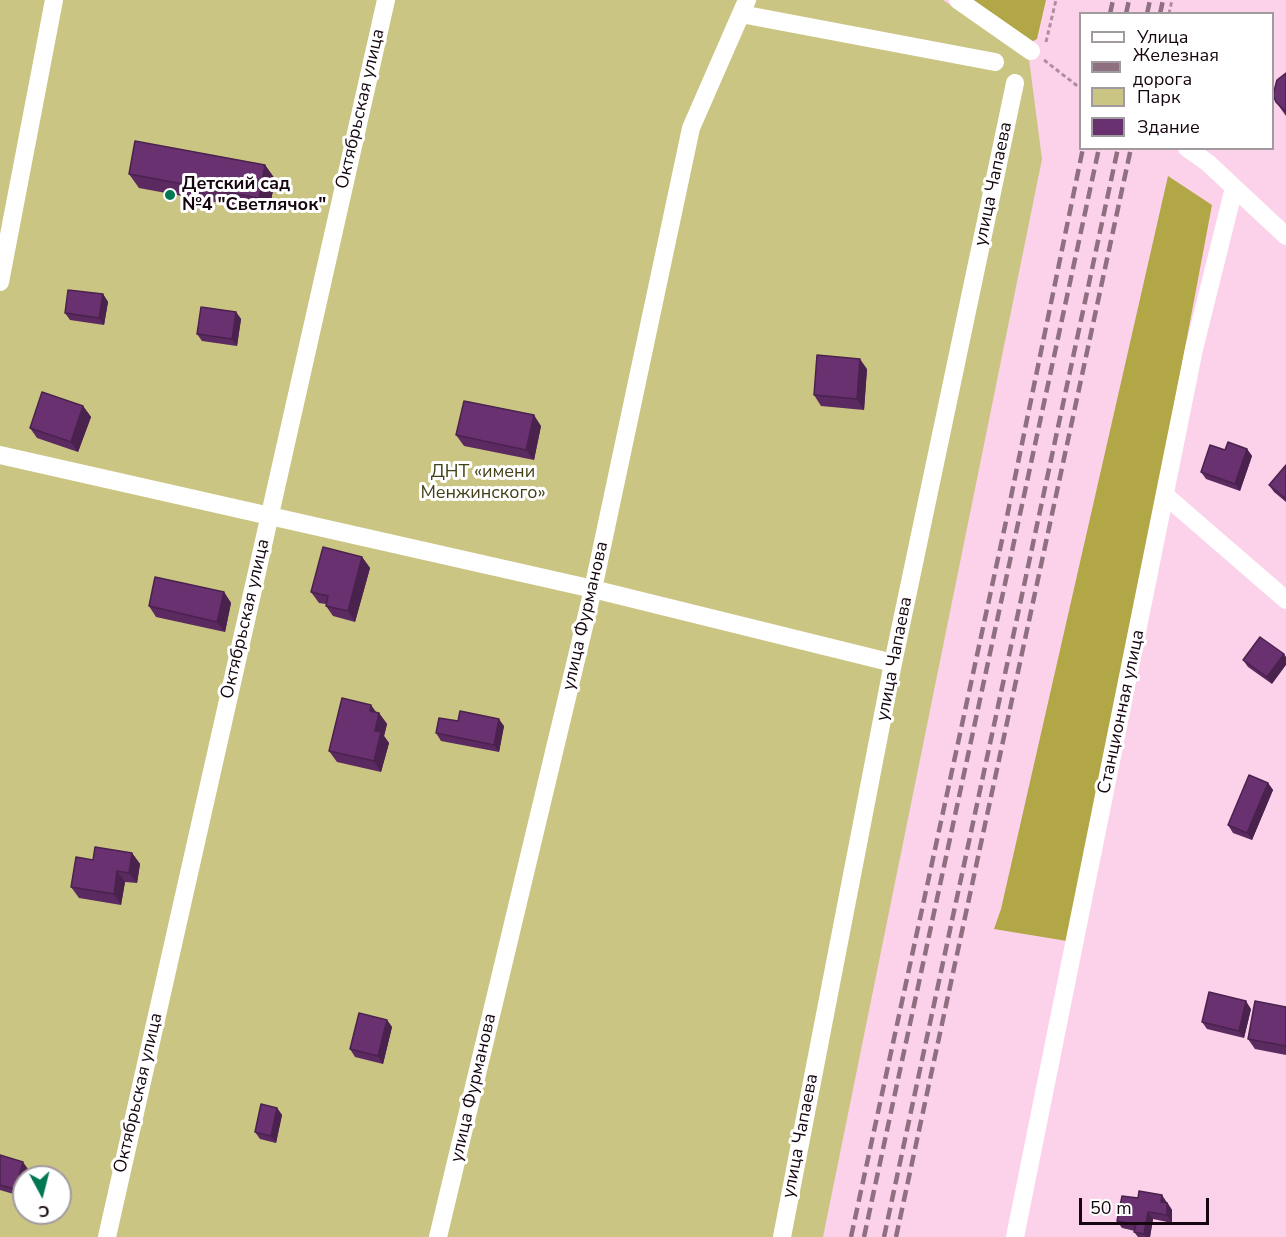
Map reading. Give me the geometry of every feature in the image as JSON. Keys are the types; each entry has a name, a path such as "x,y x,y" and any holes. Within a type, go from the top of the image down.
{"street":[{"path":"0,282 54,0"},
{"name":"Октябрьская улица","path":"106,1237 386,0"},
{"path":"958,0 1039,52"},
{"path":"744,7 995,62"},
{"name":"улица Фурманова","path":"438,1237 593,590 691,128 744,7"},
{"name":"улица Чапаева","path":"782,1237 894,663 1015,83"},
{"path":"1190,150 1286,236"},
{"name":"Станционная улица","path":"1015,1237 1194,349 1234,188"},
{"path":"0,455 593,590 894,663"},
{"path":"1166,496 1286,600"}],"path":[{"path":"1056,0 1039,52 1079,87"}],"green space":[{"name":"ДНТ «имени Менжинского»","path":"0,0 943,0 1029,59 1042,159 823,1237 0,1237"}],"shaded area":[{"path":"968,0 1046,0 1037,39 1031,42"},
{"path":"1168,176 1212,205 1073,942 994,929 1001,909"}],"building":[{"path":"1286,73 1286,112 1274,97 1277,80"},
{"path":"135,141 265,165 259,198 129,174"},
{"path":"68,290 103,294 99,318 65,313"},
{"path":"201,307 236,312 232,339 197,334"},
{"path":"817,355 860,359 857,399 814,395"},
{"path":"42,392 83,406 71,442 30,428"},
{"path":"464,401 534,415 526,450 456,435"},
{"path":"1228,442 1247,449 1235,484 1201,472 1210,445 1225,450"},
{"path":"1286,465 1286,499 1269,485"},
{"path":"323,547 362,557 348,611 326,606 328,596 311,592"},
{"path":"155,577 224,592 217,622 149,606"},
{"path":"1260,637 1284,654 1267,677 1243,660"},
{"path":"342,698 371,705 370,711 379,713 375,731 381,732 374,761 329,751"},
{"path":"460,711 499,719 494,745 436,733 439,718 458,721"},
{"path":"1249,775 1268,783 1247,833 1228,825"},
{"path":"95,847 132,853 129,873 117,871 114,894 71,887 76,857 93,860"},
{"path":"1209,992 1246,1001 1239,1031 1202,1022"},
{"path":"1255,1001 1286,1007 1286,1046 1248,1039"},
{"path":"359,1013 387,1020 378,1056 350,1049"},
{"path":"261,1104 277,1108 271,1136 255,1132"},
{"path":"0,1155 23,1162 22,1165 12,1165 12,1188 0,1185"},
{"path":"1139,1191 1162,1195 1161,1202 1167,1203 1167,1215 1148,1212 1144,1234 1134,1232 1136,1225 1117,1221 1122,1196 1138,1198"}],"railway":[{"path":"1110,12 1113,0"},
{"path":"1126,12 1129,0"},
{"path":"1147,12 1150,0"},
{"path":"1160,12 1163,0"},
{"path":"851,1237 1005,526 1083,150"},
{"path":"864,1237 1099,150"},
{"path":"884,1237 1118,150"},
{"path":"896,1237 1131,150"}],"place":[{"name":"Детский сад №4 \"Светлячок\"","path":"170,195"}]}
